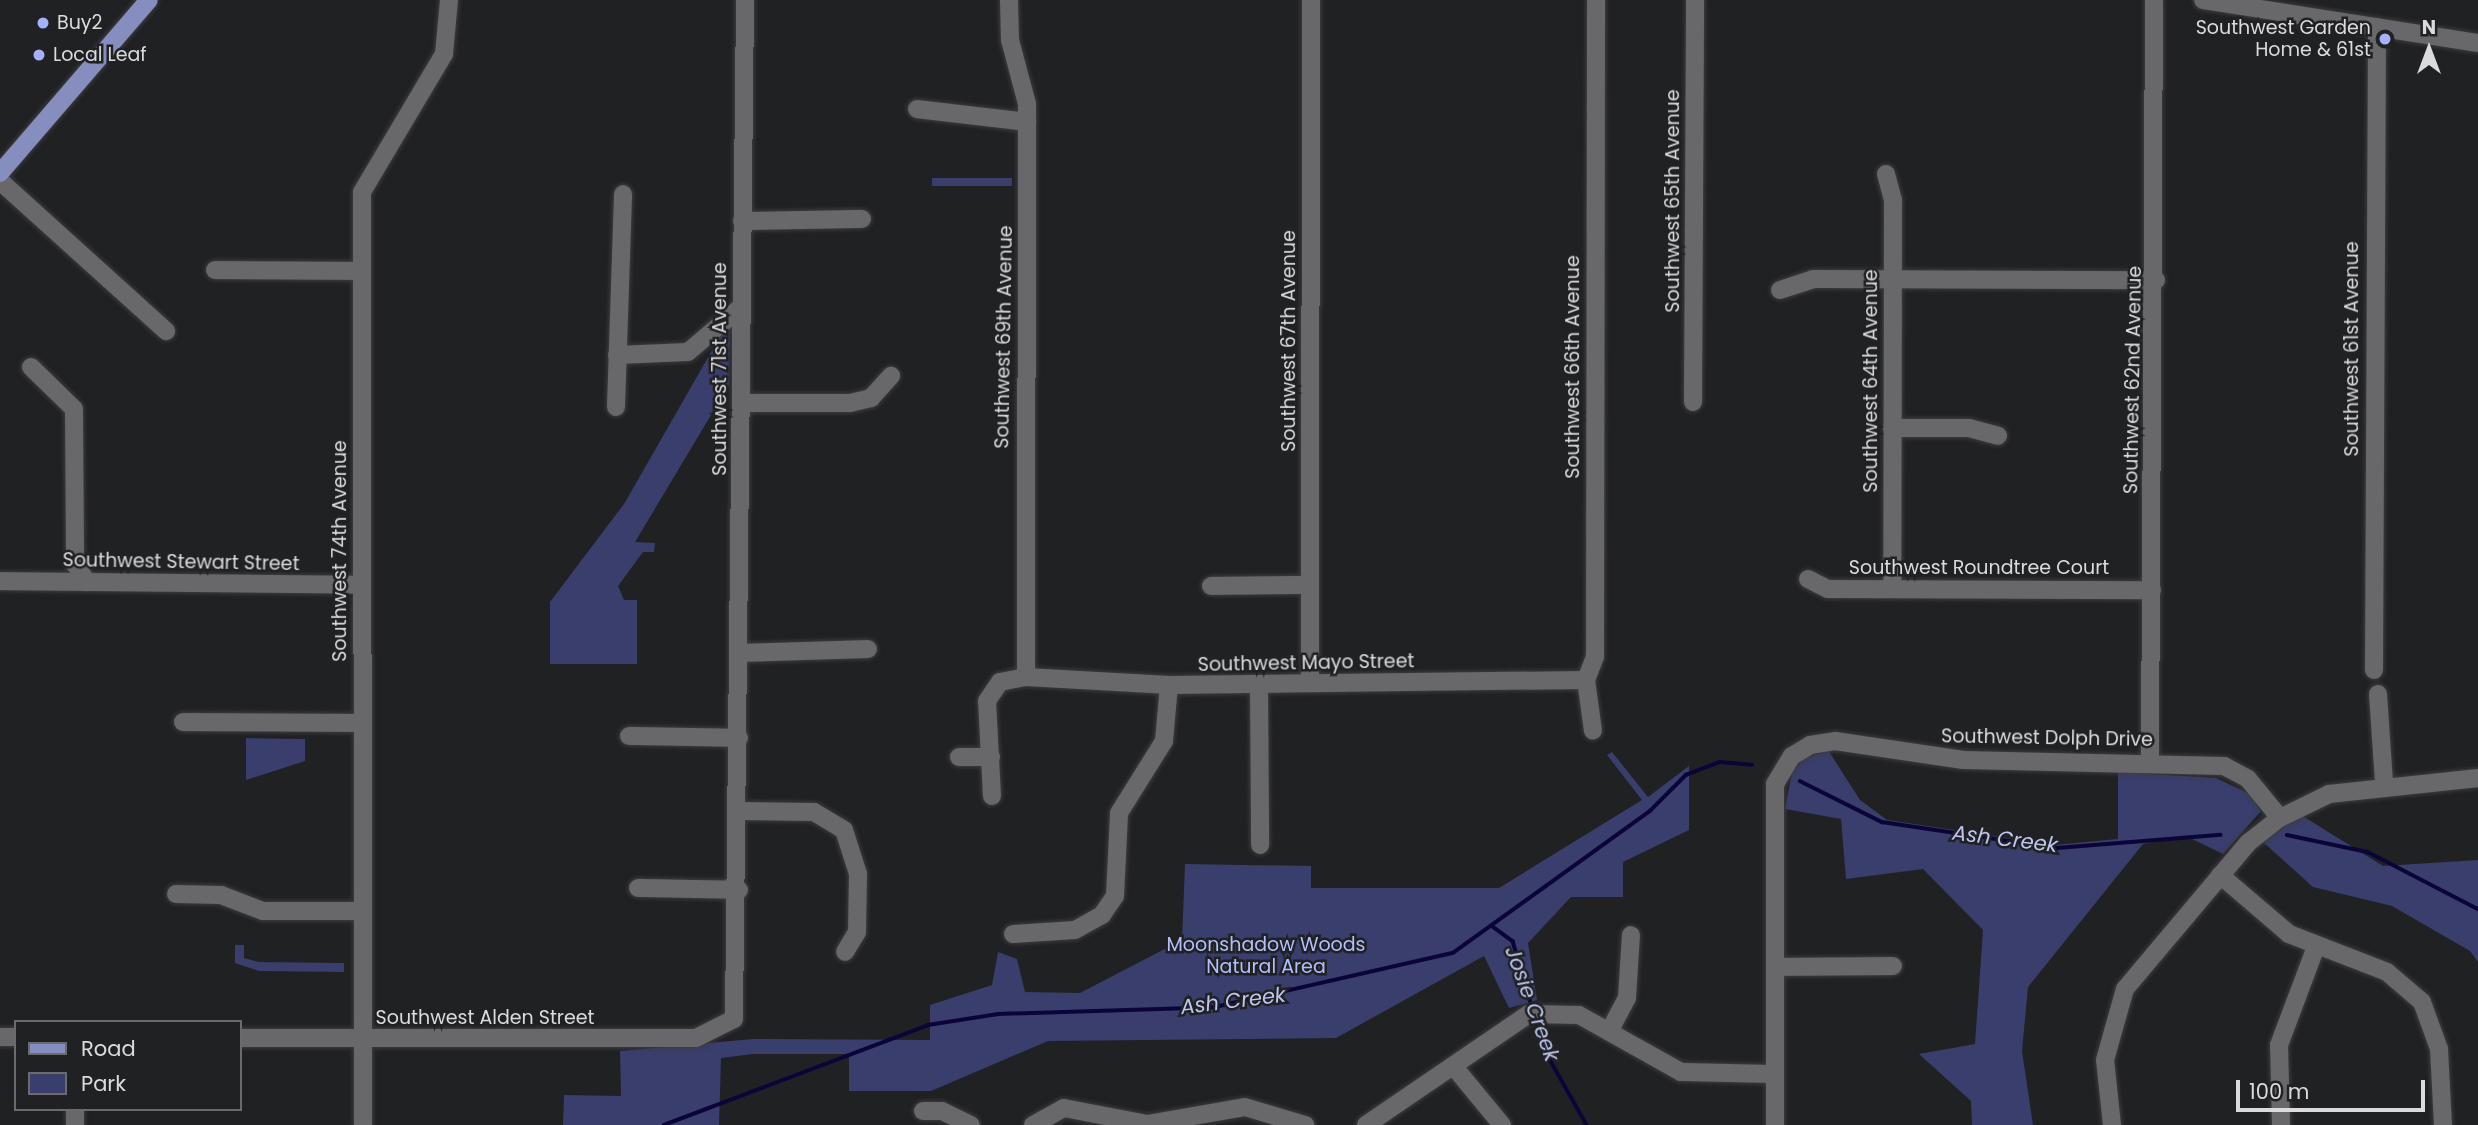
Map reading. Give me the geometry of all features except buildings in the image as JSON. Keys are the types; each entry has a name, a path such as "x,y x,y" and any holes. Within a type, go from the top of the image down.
{"main road":[{"path":"0,173 149,0"}],"street":[{"name":"Southwest 74th Avenue","path":"363,1125 360,585 361,271 366,178 444,54 449,0"},
{"name":"Southwest 71st Avenue","path":"728,1026 740,992 738,738 741,653 741,307 745,0"},
{"name":"Southwest 69th Avenue","path":"1009,0 1010,40 1027,122 1026,677"},
{"name":"Southwest 67th Avenue","path":"1310,682 1311,0"},
{"name":"Southwest 66th Avenue","path":"1593,731 1586,680 1595,657 1596,0"},
{"name":"Southwest 65th Avenue","path":"1693,402 1695,0"},
{"name":"Southwest 62nd Avenue","path":"2150,761 2156,280 2154,0"},
{"path":"2203,0 2310,9 2377,27 2478,43"},
{"name":"Southwest 61st Avenue","path":"2374,670 2377,27"},
{"path":"917,109 1027,122"},
{"name":"Southwest 64th Avenue","path":"1886,174 1893,200 1892,589"},
{"path":"0,181 166,331"},
{"path":"615,407 623,194"},
{"path":"742,221 863,219"},
{"path":"215,270 361,271"},
{"path":"1780,290 1813,279 1892,277 2156,280"},
{"path":"617,355 688,352 741,307"},
{"path":"31,367 74,409 75,564 87,582"},
{"path":"741,403 850,403 872,398 891,376"},
{"path":"1892,428 1969,428 1998,436"},
{"name":"Southwest Roundtree Court","path":"1808,579 1828,589 2152,590"},
{"name":"Southwest Stewart Street","path":"0,581 360,585"},
{"path":"1211,586 1310,585"},
{"path":"741,653 868,649"},
{"path":"992,796 988,695 1000,682 1026,677"},
{"name":"Southwest Mayo Street","path":"1026,677 1169,685 1586,680"},
{"path":"1259,684 1260,845"},
{"path":"1013,934 1075,930 1102,915 1115,896 1119,813 1164,741 1169,685"},
{"path":"2378,694 2384,783"},
{"path":"183,722 362,723"},
{"path":"629,736 738,738"},
{"name":"Southwest Dolph Drive","path":"1775,1125 1775,784 1792,756 1810,745 1835,741 1964,760 2150,761 2237,771 2280,818"},
{"path":"959,757 991,757"},
{"path":"2112,1125 2105,1060 2125,989 2220,875 2280,818 2329,794 2384,783 2478,778"},
{"path":"738,811 814,813 844,831 858,874 857,932 845,951"},
{"path":"2220,875 2315,949 2387,972 2422,1002 2440,1049 2443,1125"},
{"path":"638,888 739,890"},
{"path":"176,894 221,895 263,911 360,911"},
{"path":"1611,1028 1627,998 1631,935"},
{"path":"2281,1125 2279,1045 2315,949"},
{"path":"1775,967 1893,966"},
{"path":"1366,1125 1455,1068 1529,1014 1560,1011 1611,1028 1652,1059 1681,1072 1775,1074"},
{"name":"Southwest Alden Street","path":"242,1038 696,1038 728,1026"},
{"path":"1455,1068 1502,1125"},
{"path":"1033,1125 1064,1108 1147,1124 1245,1107 1305,1125"},
{"path":"923,1111 942,1111 971,1125"}],"green space":[{"path":"932,178 1012,178 1012,186 932,186"},
{"path":"730,319 729,385 635,542 655,543 654,552 643,552 618,586 624,600 637,600 637,664 550,664 550,602 624,504"},
{"path":"246,738 305,739 305,761 246,780"},
{"path":"1828,750 1860,800 1887,820 2055,845 2118,839 2118,772 2216,778 2250,794 2261,811 2223,854 2186,836 2143,844 2028,987 2022,1051 2033,1125 1972,1125 1971,1101 1919,1054 1975,1044 1983,930 1923,869 1846,879 1841,819 1785,809 1792,772 1803,759"},
{"name":"Moonshadow Woods Natural Area","path":"1612,752 1648,797 1689,766 1689,830 1623,862 1623,897 1571,897 1528,943 1537,1000 1509,1008 1484,956 1336,1038 1048,1041 931,1091 849,1091 849,1054 753,1054 721,1058 719,1125 563,1125 564,1095 621,1096 620,1051 753,1039 930,1040 930,1005 992,985 998,952 1017,959 1025,992 1080,993 1182,940 1185,864 1311,866 1311,888 1499,888 1642,800 1607,755"},
{"path":"2301,815 2383,866 2478,860 2478,962 2470,951 2392,906 2313,887 2263,842"},
{"path":"235,945 244,945 244,958 259,962 344,963 344,972 259,971 235,963"}],"waterway":[{"name":"Ash Creek","path":"664,1125 928,1025 998,1014 1215,1007 1453,953 1650,811 1686,775 1720,762 1752,765"},
{"name":"Ash Creek","path":"1800,781 1882,822 2057,848 2220,835"},
{"name":"Ash Creek","path":"2287,835 2368,852 2478,909"},
{"name":"Josie Creek","path":"1492,926 1513,941 1533,1010"},
{"name":"Josie Creek","path":"1536,1021 1543,1047 1587,1125"}],"place":[{"name":"Buy2","path":"43,23"},
{"name":"Southwest Garden Home & 61st","path":"2385,39"},
{"name":"Local Leaf","path":"39,55"}]}
